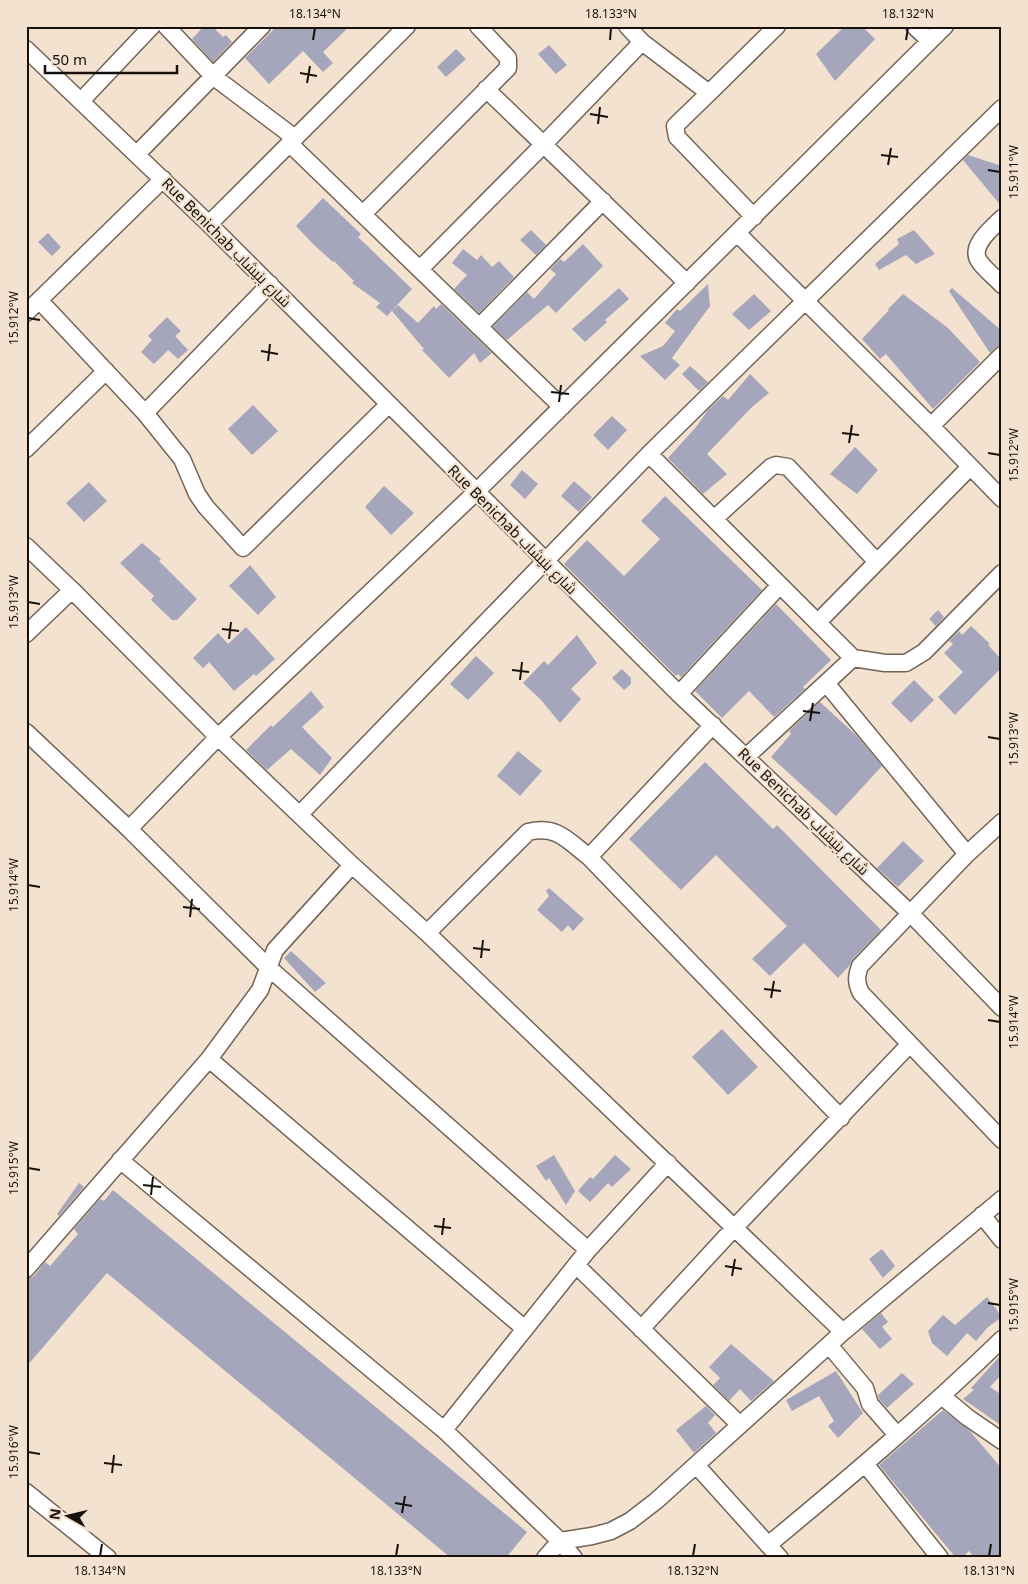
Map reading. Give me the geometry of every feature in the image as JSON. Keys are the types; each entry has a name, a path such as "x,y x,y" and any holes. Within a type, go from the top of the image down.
{"street":[{"path":"81,101 152,26"},
{"path":"166,26 214,77 292,140 363,214 562,407"},
{"path":"137,154 262,26"},
{"path":"209,224 407,26"},
{"path":"363,214 508,68 508,58 478,26"},
{"path":"627,26 642,42 709,93"},
{"path":"754,217 677,137 675,126 778,26"},
{"path":"914,26 930,41"},
{"path":"128,829 218,737 476,492 945,26"},
{"path":"420,269 642,42"},
{"name":"Rue Benichab شارع بنيشاب","path":"26,49 209,224 679,694 910,913 1002,1008"},
{"path":"486,89 687,283"},
{"path":"300,814 649,454 1002,108"},
{"path":"26,312 163,179"},
{"path":"479,327 603,201"},
{"path":"1002,218 987,232 977,246 976,252 978,260 1002,284"},
{"path":"737,233 1002,499"},
{"path":"145,413 270,284"},
{"path":"39,300 145,413 182,460 206,507 243,548 389,404"},
{"path":"931,426 1002,355"},
{"path":"26,449 106,371"},
{"path":"649,454 853,658 885,663 906,663 924,652 1002,573"},
{"path":"714,519 771,466 788,467 877,562"},
{"path":"818,622 970,467"},
{"path":"26,546 218,737 352,865 427,933 843,1332"},
{"path":"679,694 780,585"},
{"path":"26,634 72,590"},
{"path":"746,756 853,658"},
{"path":"826,683 967,854"},
{"path":"589,857 713,725"},
{"path":"26,732 268,967 588,1250"},
{"path":"1002,822 967,854 860,966 856,983 861,994 1002,1140"},
{"path":"427,933 528,832 544,829 554,831 589,857 841,1118"},
{"path":"26,1269 209,1059 260,990 275,950 352,865"},
{"path":"641,1329 735,1227 909,1045"},
{"path":"209,1059 525,1329"},
{"path":"120,1160 444,1430 560,1541 574,1558"},
{"path":"444,1430 588,1250 668,1163"},
{"path":"545,1558 560,1541 611,1531 630,1521 671,1488 843,1332 1002,1199"},
{"path":"982,1215 1002,1240"},
{"path":"576,1265 740,1425"},
{"path":"768,1545 943,1397 1002,1340"},
{"path":"829,1345 865,1388 870,1404 897,1436"},
{"path":"943,1397 967,1418 1002,1441"},
{"path":"696,1464 780,1558"},
{"path":"866,1464 940,1558"},
{"path":"26,1492 108,1558"}],"building":[{"path":"204,26 212,26 223,37 226,35 232,42 213,62 192,39"},
{"path":"277,26 350,26 323,52 333,63 323,72 303,51 269,84 245,58"},
{"path":"845,26 862,26 875,39 835,81 816,54"},
{"path":"549,45 567,65 556,74 538,54"},
{"path":"456,49 466,59 446,77 437,67"},
{"path":"968,155 1002,166 1002,207 963,160"},
{"path":"323,198 361,234 358,237 412,289 387,316 376,307 380,303 352,283 354,281 296,226"},
{"path":"531,230 546,245 536,255 520,240"},
{"path":"914,230 935,254 916,264 906,255 879,270 875,264 899,244 897,239"},
{"path":"48,233 61,247 52,256 38,242"},
{"path":"583,244 603,266 556,313 548,305 507,340 493,327 527,292 534,299 556,274 550,269 560,259 564,262"},
{"path":"463,249 477,260 481,255 492,267 499,261 514,277 479,313 454,289 467,275 452,263"},
{"path":"708,284 710,306 672,358 680,365 665,380 640,356 663,346 675,331 665,323 677,309 680,311"},
{"path":"619,288 629,299 605,320 607,322 585,342 572,329"},
{"path":"952,288 1002,331 1001,345 990,353 949,291"},
{"path":"754,294 771,311 749,330 732,314"},
{"path":"903,294 948,328 980,362 933,409 886,354 880,359 862,339"},
{"path":"441,304 492,353 480,363 474,353 449,378 422,350 424,349 392,311 398,305 418,323 434,306 436,309"},
{"path":"167,317 181,331 175,336 188,350 178,359 168,350 154,364 141,352 152,340 148,336"},
{"path":"690,366 708,382 699,391 682,374"},
{"path":"750,374 769,393 752,407 707,454 727,474 703,494 668,458 696,427 708,410 723,396 728,400"},
{"path":"253,405 278,431 252,455 228,429"},
{"path":"612,416 627,430 608,450 593,435"},
{"path":"855,447 878,470 857,494 830,474"},
{"path":"522,470 538,484 525,499 510,485"},
{"path":"574,481 592,497 579,512 561,496"},
{"path":"89,482 107,501 84,522 66,503"},
{"path":"384,486 414,513 391,535 365,507"},
{"path":"665,496 762,590 681,677 678,674 676,676 564,564 587,540 624,576 660,539 641,521"},
{"path":"142,543 161,559 159,561 197,599 177,620 172,620 151,600 154,596 120,563"},
{"path":"250,565 276,597 258,615 229,586"},
{"path":"776,604 831,660 803,687 805,689 774,717 749,691 722,718 695,691"},
{"path":"938,610 944,617 936,626 929,619"},
{"path":"971,626 990,644 988,645 1002,660 1002,667 955,715 938,697 963,672 944,653 953,644 949,641 959,631 962,635"},
{"path":"246,627 275,659 256,676 254,674 234,691 209,662 203,668 193,658 218,633 228,644"},
{"path":"577,635 597,663 571,689 581,699 560,723 541,700 523,683 544,661 548,665"},
{"path":"476,656 494,673 468,700 450,684"},
{"path":"622,669 631,678 631,684 624,690 612,678"},
{"path":"914,680 934,700 911,723 891,703"},
{"path":"311,691 324,707 302,727 332,758 320,775 291,749 267,770 246,750 271,725 273,727"},
{"path":"820,702 857,736 882,766 836,816 771,757 791,734 789,731"},
{"path":"518,751 542,771 520,796 497,776"},
{"path":"705,762 773,829 777,825 881,930 853,959 838,978 804,943 770,976 752,959 787,926 716,855 681,890 629,839"},
{"path":"903,841 924,861 898,887 877,868"},
{"path":"549,888 584,919 573,931 568,925 562,932 537,910 549,896 546,891"},
{"path":"291,951 326,983 315,992 284,958"},
{"path":"722,1029 758,1067 728,1095 692,1057"},
{"path":"554,1155 575,1191 566,1205 549,1178 546,1181 536,1166"},
{"path":"615,1155 631,1169 612,1187 608,1183 590,1202 578,1191 590,1177 593,1179"},
{"path":"79,1183 84,1187 59,1216 57,1214"},
{"path":"113,1190 527,1532 506,1558 451,1558 107,1273 26,1367 26,1279 34,1276 45,1262 50,1266 78,1234 74,1229 100,1199 104,1201"},
{"path":"882,1249 895,1266 883,1278 869,1259"},
{"path":"987,1297 1002,1317 988,1327 976,1341 967,1333 947,1356 932,1343 928,1331 943,1315 955,1325"},
{"path":"881,1313 888,1322 882,1327 892,1339 880,1349 862,1329"},
{"path":"731,1344 774,1381 751,1401 740,1389 729,1401 713,1385 720,1378 709,1367"},
{"path":"1000,1356 1002,1374 990,1387 1002,1395 1002,1426 963,1399 974,1390 971,1388"},
{"path":"836,1371 863,1413 838,1438 828,1426 834,1421 819,1396 792,1411 786,1400"},
{"path":"902,1373 914,1384 887,1408 878,1395"},
{"path":"706,1406 715,1415 708,1423 716,1433 694,1453 676,1430"},
{"path":"943,1410 970,1431 1002,1469 1002,1558 975,1558 969,1551 962,1558 956,1558 879,1465"}]}
